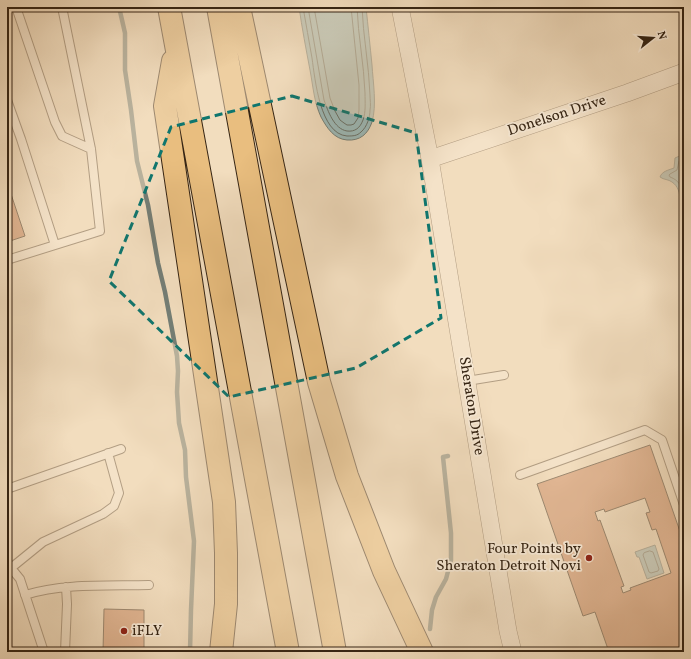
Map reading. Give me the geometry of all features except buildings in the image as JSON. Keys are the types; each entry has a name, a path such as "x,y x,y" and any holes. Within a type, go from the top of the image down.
{"highway":[{"path":"168,7 288,652"},
{"path":"218,7 335,652"},
{"path":"240,7 319,382 347,476 384,571 422,652"},
{"path":"175,44 166,106 224,502 226,604 222,652"}],"street":[{"name":"Sheraton Drive","path":"400,7 430,159 507,624 513,652"},
{"name":"Donelson Drive","path":"430,159 627,93 684,72"}],"lane":[{"path":"16,7 55,122 62,136 91,149"},
{"path":"7,260 100,232 91,149 62,7"},
{"path":"7,100 55,245"},
{"path":"467,381 504,375"},
{"path":"520,475 645,430 662,440 684,505"},
{"path":"7,488 121,449"},
{"path":"44,652 20,579 9,567 43,542 103,514 114,506 119,493 108,454"},
{"path":"25,595 39,591 66,587 149,585"},
{"path":"65,652 67,604 66,587"}],"highlighted area":[{"path":"292,96 416,133 441,318 356,368 229,397 109,281 171,127"}],"water":[{"path":"299,7 366,7 374,86 374,108 372,122 366,133 360,138 347,140 338,138 328,129 321,117 314,94"},
{"path":"684,154 684,203 679,201 679,192 674,184 660,177 664,172 674,168 675,158"},
{"path":"655,545 664,573 647,579 639,557 637,557 635,552"}],"waterway":[{"path":"119,7 125,33 125,70 137,161 148,205 177,356 179,423 185,450 186,477 194,541 190,652"},
{"path":"430,629 432,610 436,597 446,579 451,560 451,533 443,457 448,456"}],"place":[{"name":"Four Points by Sheraton Detroit Novi","path":"589,558"},
{"name":"iFLY","path":"124,631"}]}
